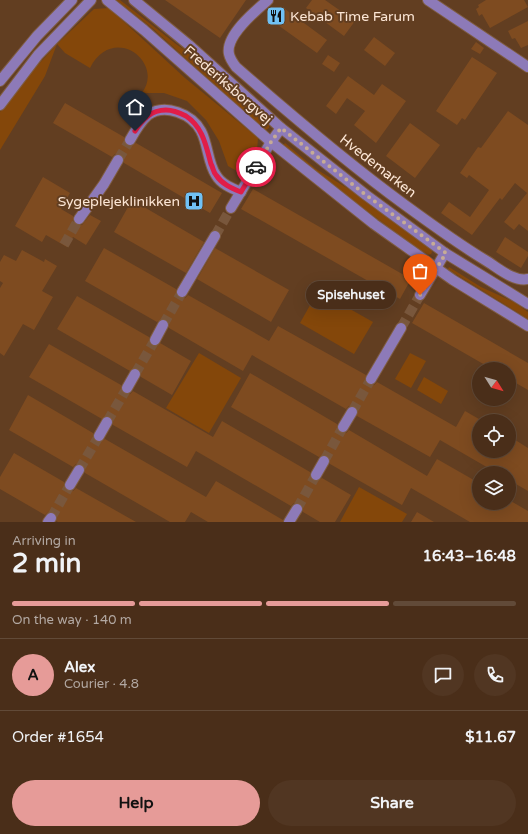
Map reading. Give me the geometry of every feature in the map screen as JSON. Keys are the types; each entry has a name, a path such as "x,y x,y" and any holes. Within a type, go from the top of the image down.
{"street":[{"path":"0,81 37,36 72,0"},
{"path":"0,105 38,55 91,0"},
{"name":"Frederiksborgvej","path":"107,0 144,30 271,142 374,224 436,268 528,326"},
{"name":"Frederiksborgvej","path":"134,0 189,45 281,128 366,195 446,253 528,304"},
{"name":"Hvedemarken","path":"268,0 249,16 230,43 228,52 236,67 304,126 364,175 436,228 477,255 518,279 528,279"},
{"path":"428,0 528,67"},
{"path":"130,140 140,123 149,115 158,110 170,110 181,113 193,121 201,131 215,174 221,182 241,192"},
{"path":"231,208 281,128"},
{"path":"79,219 104,184 118,160"},
{"path":"182,292 215,236"},
{"path":"420,295 446,253"},
{"path":"155,340 163,325"},
{"path":"371,379 401,328"},
{"path":"127,388 135,374"},
{"path":"343,427 352,412"},
{"path":"99,436 107,422"},
{"path":"316,475 324,461"},
{"path":"70,485 79,470"},
{"path":"289,522 296,509"}],"shaded area":[{"path":"116,0 120,0 196,58 269,123 269,128 266,130 262,127 152,28"},
{"path":"109,8 185,78 258,138 257,151 243,172 228,166 219,141 206,120 187,101 164,93 142,93 147,81 147,70 142,60 133,52 123,48 111,49 100,55 90,68 65,53 57,44 94,9"},
{"path":"57,44 45,76 0,150 0,112 24,80"},
{"path":"285,143 316,169 352,191 431,249 431,254 428,255 416,247 334,187 283,146"},
{"path":"449,267 481,287 514,302 528,312 528,319 449,270"},
{"path":"318,291 373,322 354,354 300,323"},
{"path":"199,353 241,378 209,433 166,408"},
{"path":"410,353 426,361 411,388 395,379"},
{"path":"424,377 448,391 441,404 417,390"},
{"path":"359,487 407,514 402,522 340,522"}],"building":[{"path":"165,0 246,0 220,38"},
{"path":"312,0 325,0 355,21 344,36 306,8"},
{"path":"486,0 524,0 528,7 490,28 482,14 479,16 476,9 479,7 478,5"},
{"path":"285,9 327,40 317,53 275,23"},
{"path":"528,21 528,45 521,48 515,38 512,39 508,31"},
{"path":"374,37 395,53 385,66 364,50"},
{"path":"476,42 484,48 480,54 471,49"},
{"path":"328,55 340,63 334,72 322,64"},
{"path":"472,57 497,73 465,120 462,118 457,125 436,111"},
{"path":"348,76 374,95 382,84 406,101 376,143 354,125 365,111 347,98 336,114 326,106"},
{"path":"65,103 124,137 127,145 130,146 136,143 222,193 210,213 124,163 124,157 121,154 115,154 112,157 53,123"},
{"path":"508,111 528,125 528,231 519,224 514,230 504,222 527,193 515,183 502,200 500,198 472,235 441,213 449,202 470,217 489,190 469,175 467,178 460,173 478,147 481,148"},
{"path":"410,123 440,145 415,178 386,156"},
{"path":"43,177 70,193 61,209 73,216 73,221 75,224 82,225 90,215 101,221 86,245 73,237 67,247 46,235 42,242 15,226"},
{"path":"253,189 411,279 400,299 241,209"},
{"path":"132,200 204,242 186,273 114,232"},
{"path":"505,237 528,252 528,256 521,268 496,252"},
{"path":"104,248 176,289 176,295 179,298 185,298 188,295 269,341 278,326 366,375 365,382 368,385 374,385 377,382 456,427 465,411 472,415 472,458 516,458 516,440 528,448 528,491 516,484 516,466 485,466 440,440 430,457 357,416 358,409 355,406 349,406 346,409 252,355 243,371 169,328 169,324 166,319 162,319 157,322 85,281"},
{"path":"215,248 289,290 271,322 197,279"},
{"path":"22,250 44,262 45,259 57,266 42,291 53,297 34,330 23,324 4,356 0,353 0,288 3,283 0,281 0,262 4,255 16,261"},
{"path":"77,296 149,337 149,341 152,346 156,346 160,343 191,361 172,395 141,377 139,369 135,368 130,371 57,329"},
{"path":"424,303 528,363 528,390 516,383 516,362 480,362 412,323"},
{"path":"49,344 121,385 121,391 124,394 130,394 133,391 213,437 222,421 310,472 312,480 316,481 322,478 351,495 335,522 320,522 303,512 303,506 300,503 294,503 291,506 196,451 187,467 113,425 111,417 107,416 102,419 29,377"},
{"path":"250,373 337,424 337,430 340,433 346,433 349,430 427,476 437,459 472,479 472,510 516,510 516,504 528,511 528,522 470,522 411,488 402,505 330,464 330,458 328,456 324,455 319,457 231,407"},
{"path":"28,395 93,433 95,441 99,442 105,439 206,497 216,481 283,520 283,522 208,522 191,512 185,522 170,522 85,473 85,467 82,464 76,464 73,467 9,430"},
{"path":"14,453 64,482 64,488 67,491 73,491 76,488 136,522 58,522 56,521 57,516 55,513 49,512 45,515 0,489 0,477"},
{"path":"417,512 434,522 411,522"}],"tunnel":[{"path":"118,160 130,140"},
{"path":"215,236 231,208"},
{"path":"64,245 79,219"},
{"path":"163,325 182,292"},
{"path":"401,328 420,295"},
{"path":"135,374 155,340"},
{"path":"352,412 371,379"},
{"path":"107,422 127,388"},
{"path":"324,461 343,427"},
{"path":"79,470 99,436"},
{"path":"297,509 316,475"},
{"path":"51,518 70,485"}],"way so far":[{"path":"256,167 281,128 366,195 446,253 420,295"}],"place":[{"name":"Kebab Time Farum","path":"276,16"},
{"name":"Sygeplejeklinikken","path":"194,201"},
{"name":"Spisehuset","path":"420,295"}],"route":[{"path":"135,131 140,123 149,115 158,110 170,110 181,113 193,121 201,131 215,174 221,182 241,192 256,167"}]}
